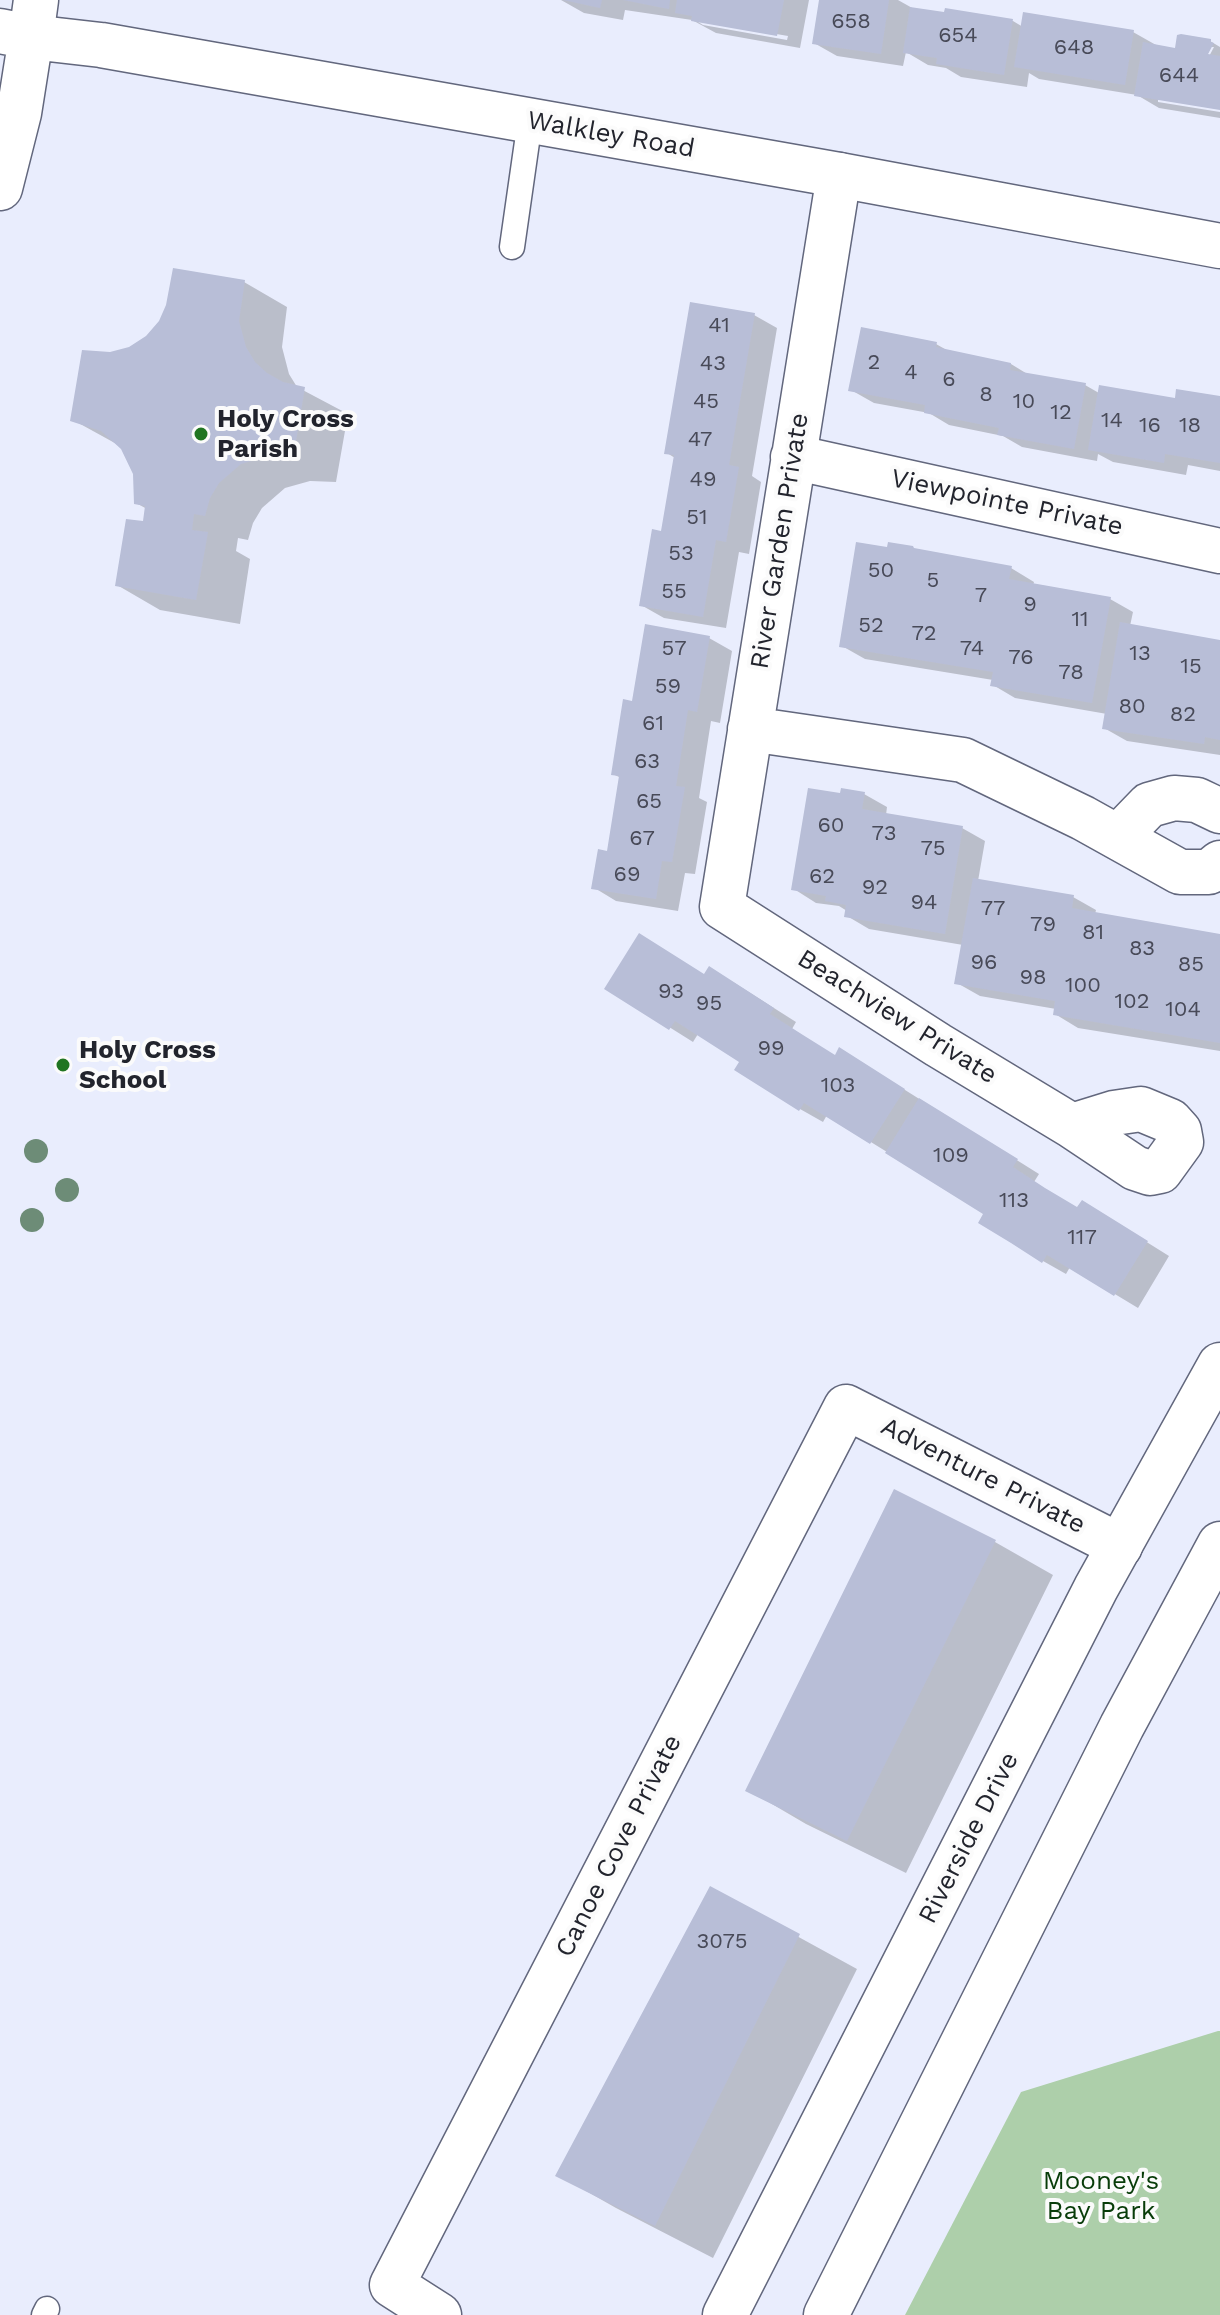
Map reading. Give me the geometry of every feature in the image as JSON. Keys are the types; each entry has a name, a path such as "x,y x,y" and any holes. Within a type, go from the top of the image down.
{"street":[{"name":"Walkley Road","path":"22,23 101,45 839,175 1220,246"},
{"path":"0,188 19,113 22,23"},
{"name":"River Garden Private","path":"722,907 839,175"},
{"name":"Viewpointe Private","path":"793,457 1220,551"},
{"path":"750,729 963,760 1118,837 1180,872 1209,872 1220,863"},
{"path":"1118,837 1149,805 1174,798 1197,800 1220,811"},
{"name":"Beachview Private","path":"722,907 938,1045 1072,1126"},
{"name":"Riverside Drive","path":"725,2315 1120,1546 1220,1365"},
{"name":"Adventure Private","path":"846,1407 1120,1546"},
{"name":"Canoe Cove Private","path":"439,2315 392,2285 846,1407"},
{"path":"826,2315 1122,1726 1220,1544"}],"lane":[{"path":"512,247 530,121"}],"green space":[{"name":"Mooney's Bay Park","path":"1220,2031 1220,2315 905,2315 1021,2092"}],"building":[{"path":"563,0 602,0 600,8"},
{"path":"623,0 670,0 669,9"},
{"path":"677,0 784,0 777,36 691,21 692,16 675,13"},
{"path":"819,0 889,0 881,54 812,44"},
{"path":"910,7 944,12 945,8 1013,19 1004,75 936,64 937,58 903,53"},
{"path":"1023,12 1134,30 1125,85 1014,67"},
{"path":"1177,35 1211,39 1214,43 1208,54 1220,56 1220,110 1134,96 1143,42 1175,48"},
{"name":"Holy Cross Parish","path":"173,268 245,280 239,321 246,347 255,362 267,373 283,382 305,387 293,459 265,457 241,464 219,483 210,498 205,516 194,514 192,530 208,532 196,600 115,586 126,519 143,521 145,506 134,504 133,474 121,449 101,431 70,421 82,350 110,352 129,347 146,336 159,321 166,305"},
{"path":"690,302 755,313 729,465 739,467 726,542 716,540 703,617 639,606 652,529 661,531 674,455 664,454"},
{"path":"861,327 937,342 936,347 1011,363 1010,370 1086,383 1074,449 997,435 999,428 924,413 925,405 848,391"},
{"path":"1099,385 1175,398 1176,389 1220,396 1220,463 1165,454 1164,463 1088,450"},
{"path":"856,542 887,547 888,542 1012,566 1009,579 1111,597 1092,703 990,686 993,672 839,647"},
{"path":"1120,622 1220,640 1220,740 1205,737 1204,744 1102,729"},
{"path":"645,624 710,636 697,712 688,710 676,786 685,787 672,862 662,861 656,899 591,889 598,849 607,851 619,776 611,775 623,699 632,701"},
{"path":"808,788 840,793 841,788 865,792 862,809 963,826 945,934 844,917 846,905 825,901 826,896 791,890"},
{"path":"973,878 1074,895 1072,908 1220,934 1220,1043 1053,1015 1055,1001 954,984"},
{"path":"639,933 704,974 709,966 774,1008 770,1014 803,1035 835,1055 839,1047 905,1089 870,1144 804,1103 799,1111 734,1070 739,1062 675,1021 669,1030 604,989"},
{"path":"919,1098 1018,1159 1013,1167 1045,1188 1077,1207 1082,1200 1148,1241 1114,1296 1047,1255 1042,1263 978,1223 983,1214 885,1153"},
{"path":"894,1489 996,1540 847,1841 745,1791"},
{"path":"710,1886 800,1934 655,2226 555,2176"}],"place":[{"name":"Holy Cross Parish","path":"201,434"},
{"name":"Holy Cross School","path":"63,1065"}]}
